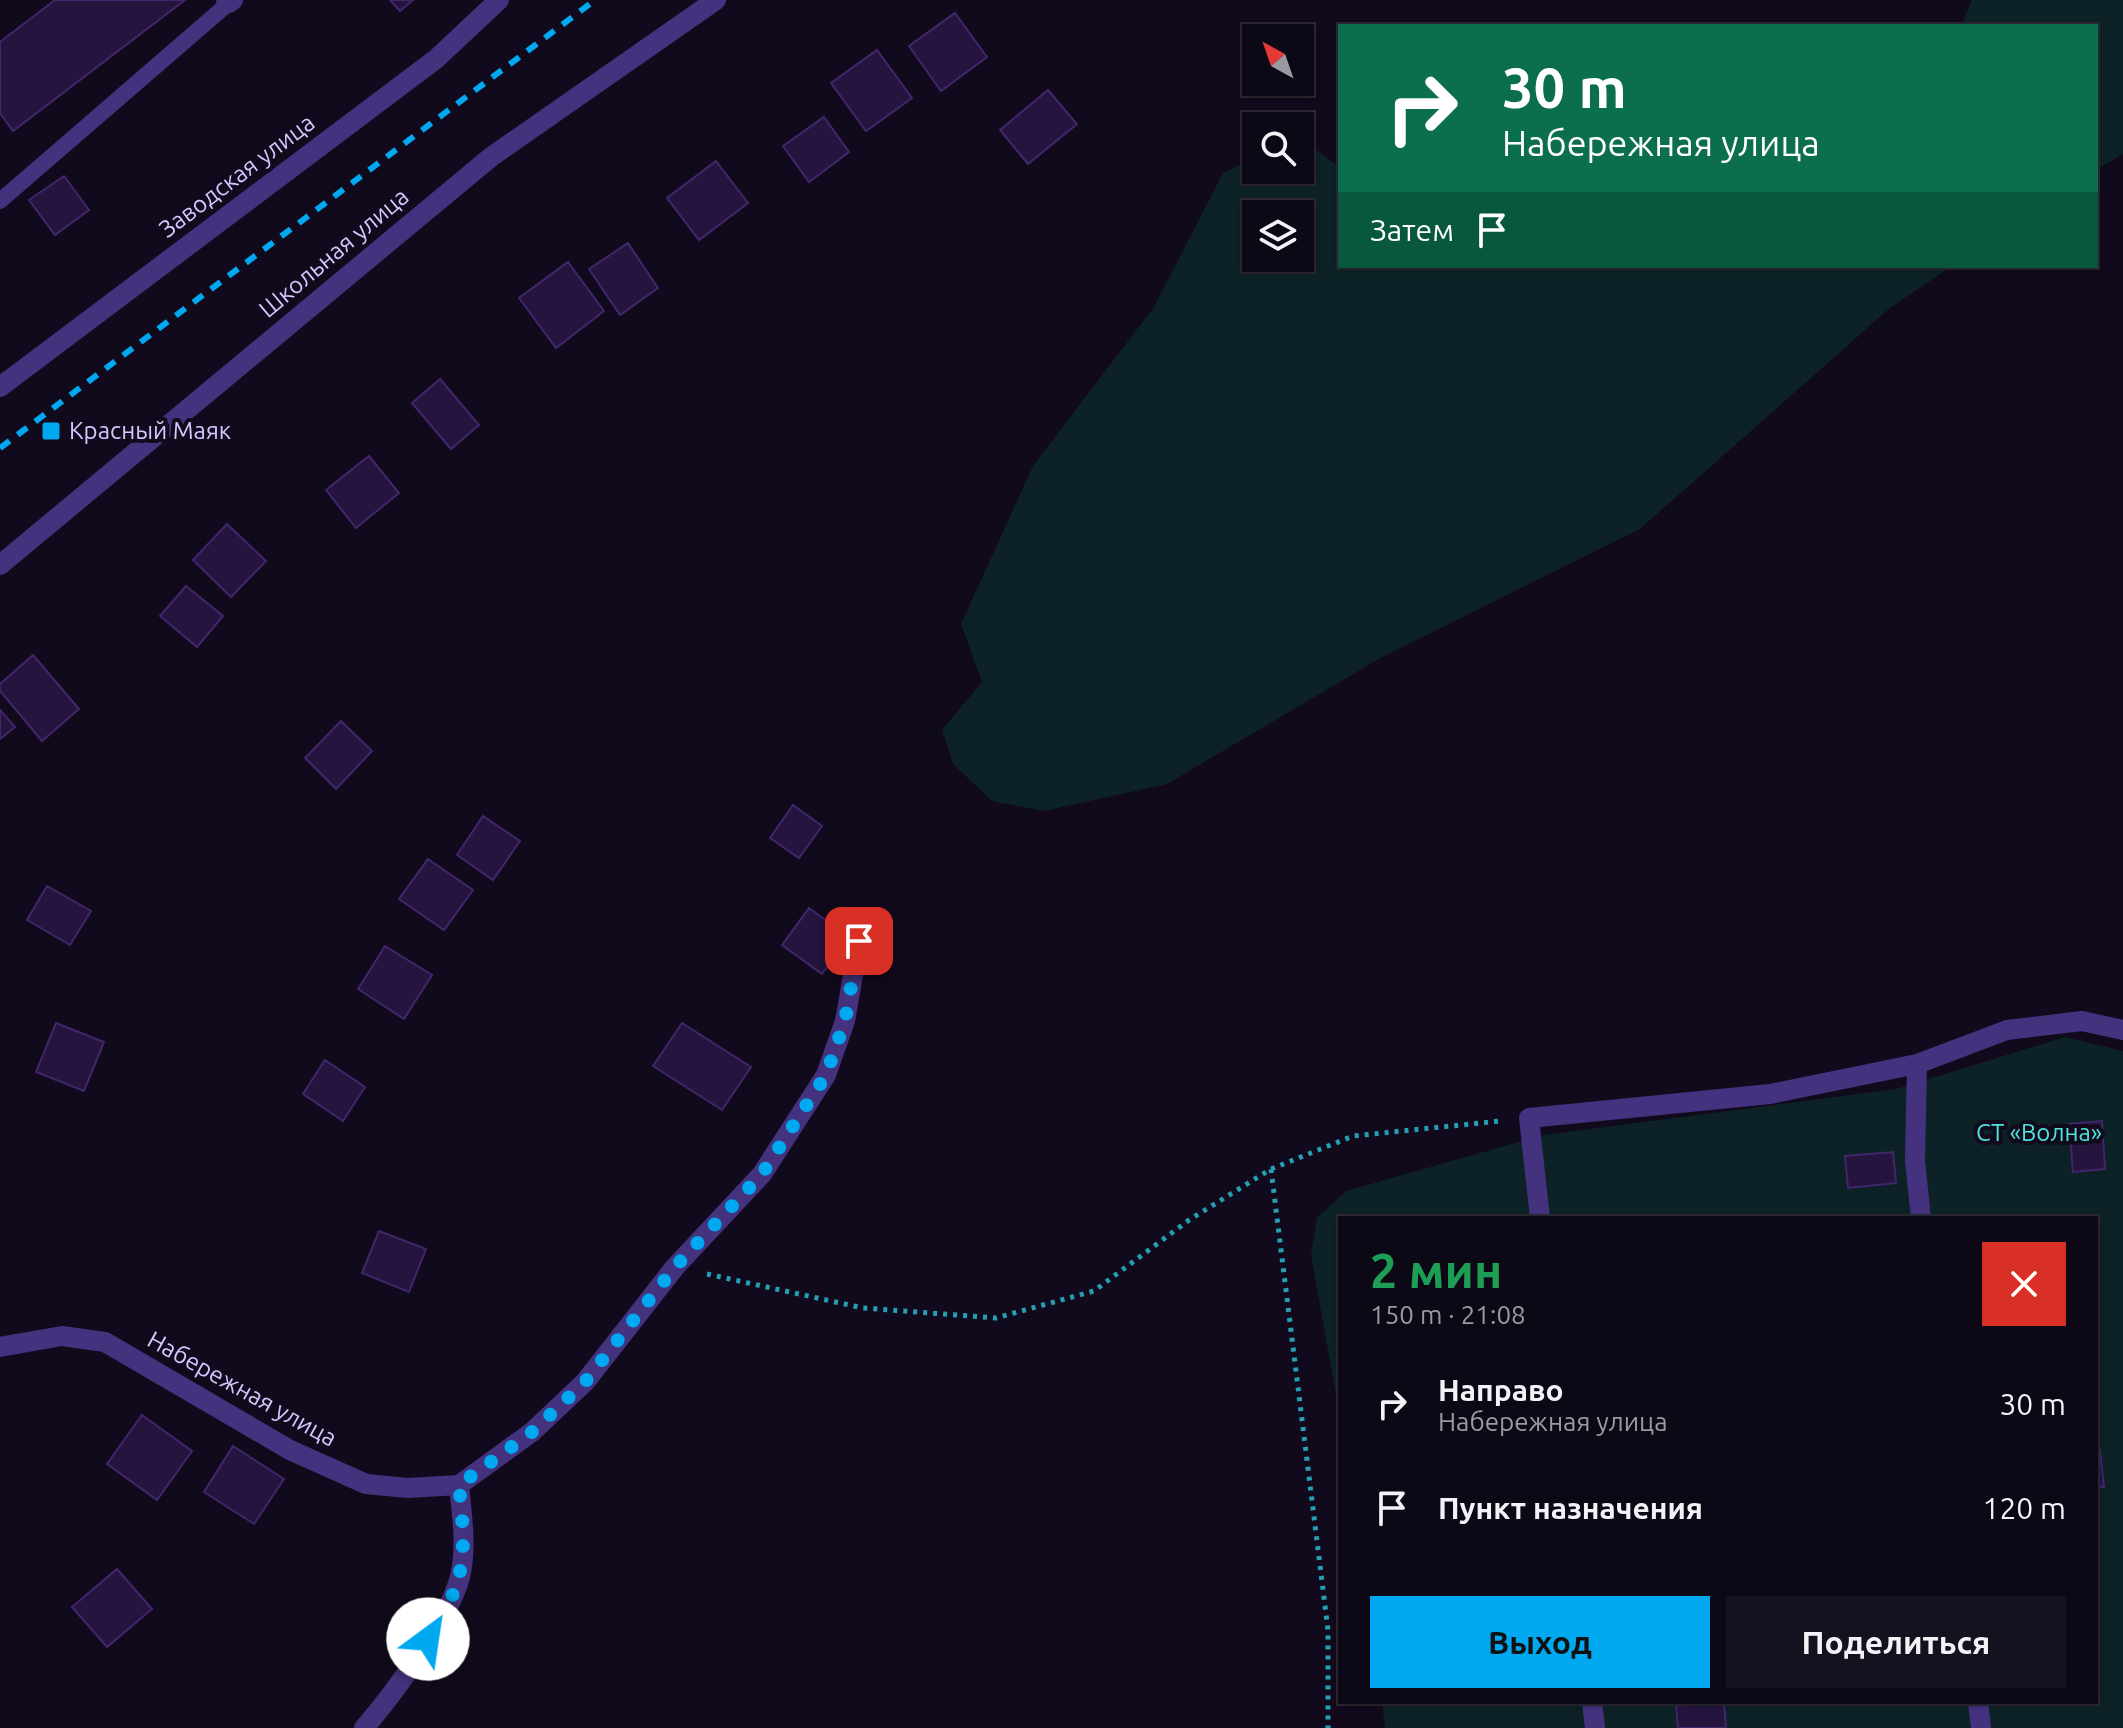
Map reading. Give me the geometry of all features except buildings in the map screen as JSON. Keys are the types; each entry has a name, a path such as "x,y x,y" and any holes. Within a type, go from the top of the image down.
{"street":[{"name":"Заводская улица","path":"0,387 436,59 499,0"},
{"name":"Школьная улица","path":"0,565 491,157 716,0"},
{"path":"364,1728 382,1708 443,1616 460,1579 465,1542 459,1485 532,1432 585,1382 675,1267 762,1174 826,1075 845,1021 859,941"},
{"path":"1540,1216 1529,1118 1770,1094 1917,1064 2007,1030 2082,1021 2123,1030"},
{"path":"1917,1064 1915,1161 1921,1216"},
{"name":"Набережная улица","path":"0,1347 62,1336 105,1342 290,1450 366,1484 408,1488 459,1485"},
{"path":"1592,1704 1595,1728"},
{"path":"1978,1704 1981,1728"}],"lane":[{"path":"0,201 229,1"}],"path":[{"path":"675,1267 863,1308 996,1318 1094,1291 1189,1220 1271,1169 1353,1136 1529,1118"},
{"path":"1271,1169 1328,1630 1328,1728"}],"green space":[{"path":"1972,0 2123,0 2123,154 2098,169 2098,24 1962,24"},
{"path":"1314,148 1338,166 1338,268 1949,268 1890,308 1640,529 1382,657 1167,784 1044,811 992,801 953,764 942,730 982,682 961,624 1033,466 1154,307 1223,173 1242,164 1242,184 1314,184"},
{"name":"СТ «Волна»","path":"2065,1037 2123,1051 2123,1728 1385,1728 1382,1704 2098,1704 2098,1216 1338,1216 1338,1406 1311,1255 1317,1218 1346,1191 1544,1135 1896,1089"}],"railway":[{"path":"0,448 595,0"}],"place":[{"name":"Красный Маяк","path":"51,431"}],"route":[{"path":"428,1639 443,1616 460,1579 465,1542 459,1485 532,1432 585,1382 675,1267 762,1174 826,1075 845,1021 859,941"}]}
